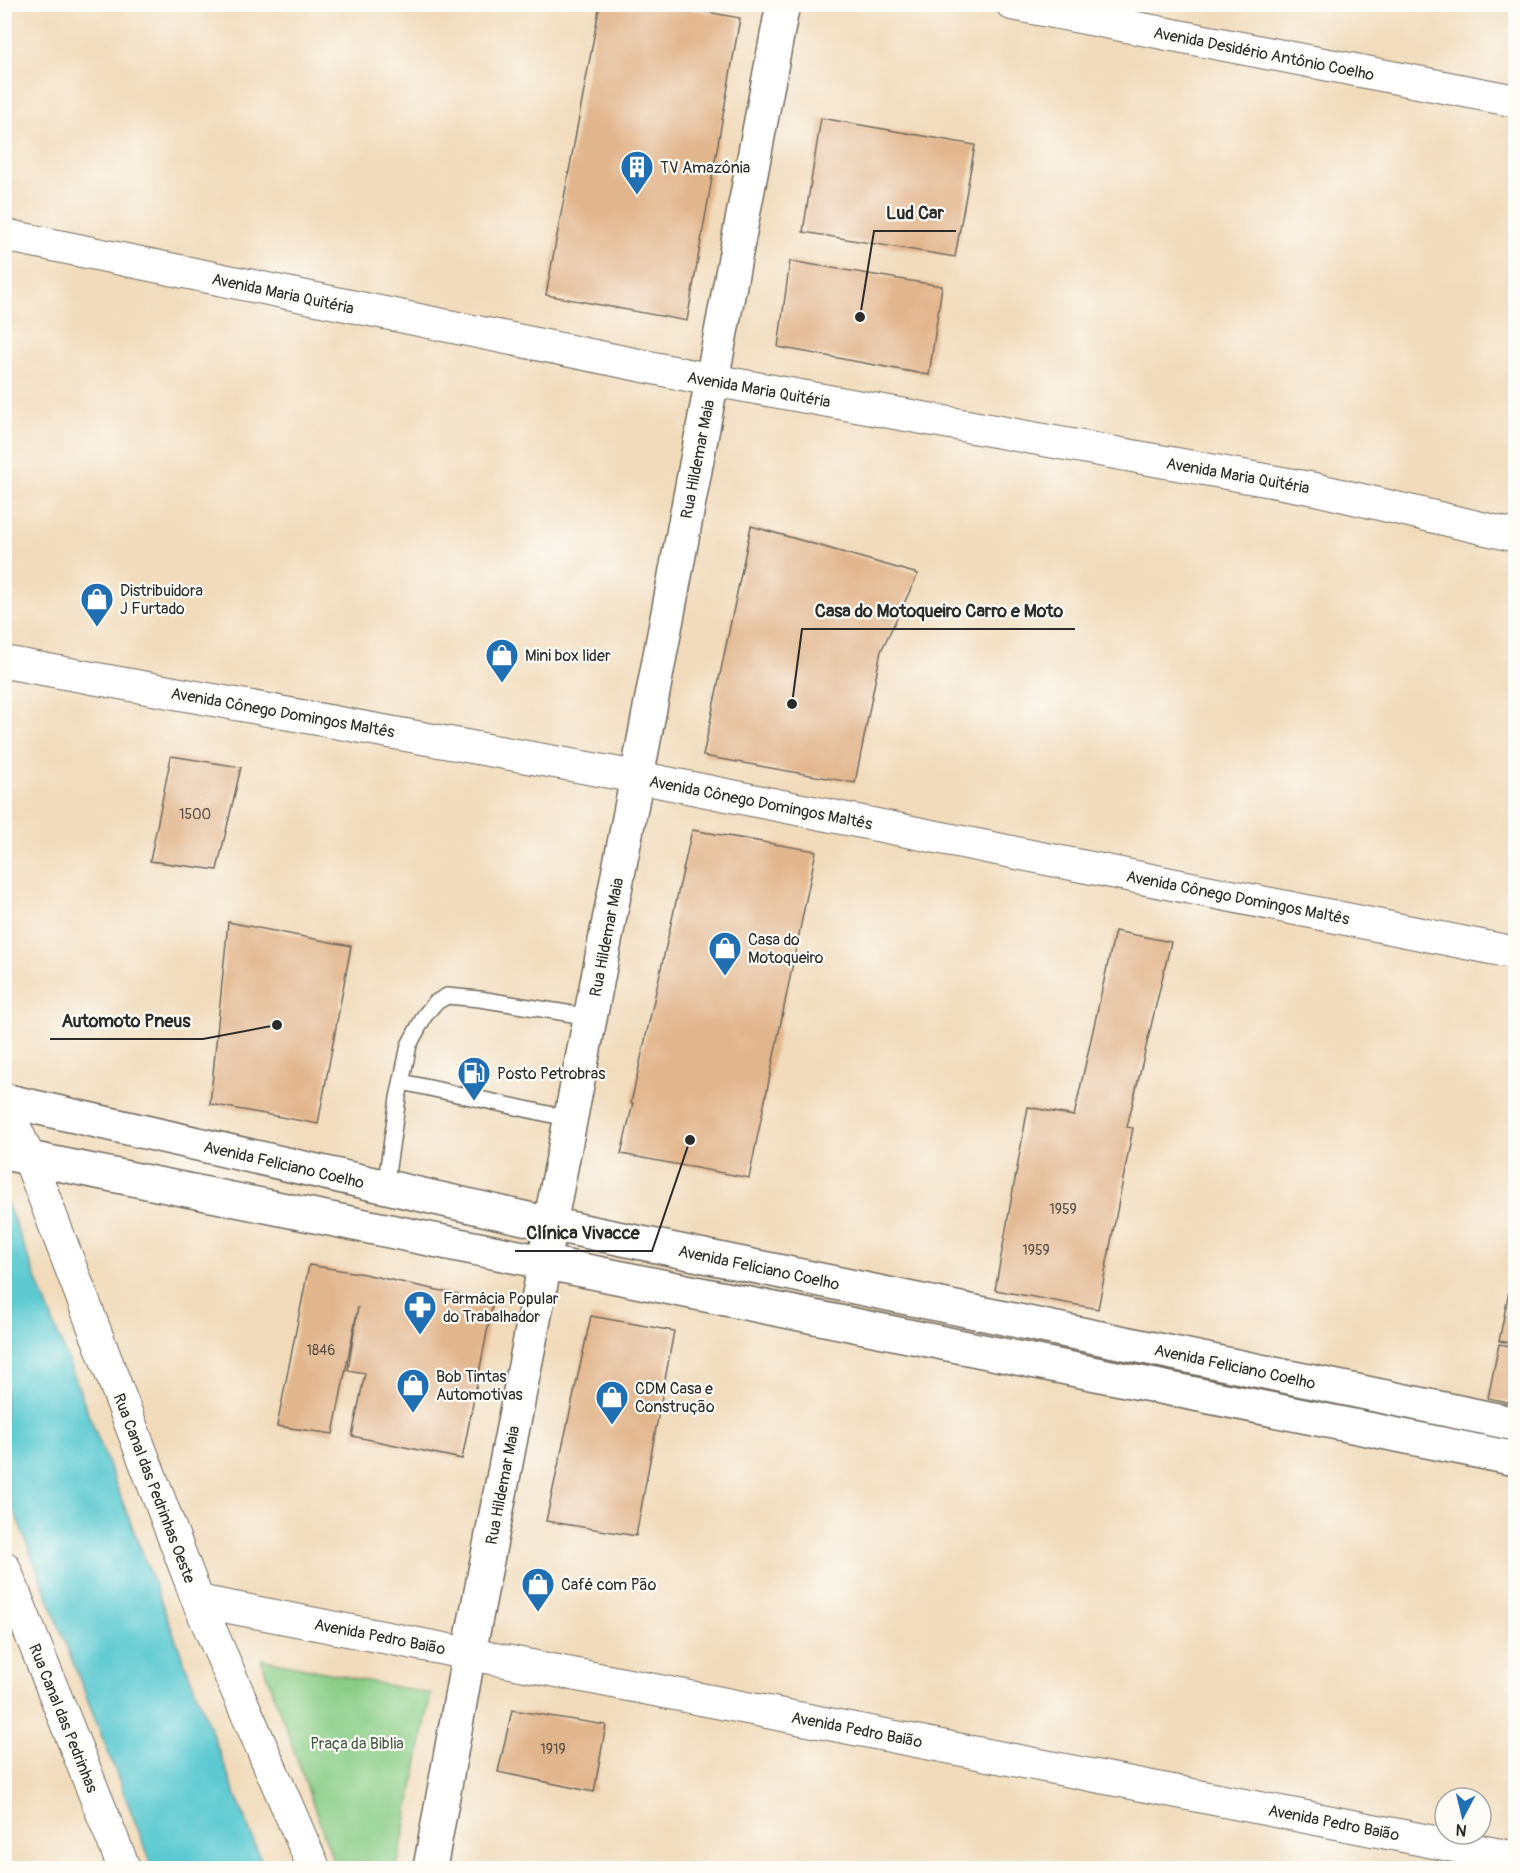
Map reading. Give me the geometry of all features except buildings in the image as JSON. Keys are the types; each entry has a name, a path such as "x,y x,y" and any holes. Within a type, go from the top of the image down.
{"street":[{"name":"Rua Hildemar Maia","path":"430,1869 469,1653 545,1263 550,1224 783,4"},
{"name":"Avenida Desidério Antônio Coelho","path":"1012,4 1515,101"},
{"name":"Avenida Maria Quitéria","path":"4,235 712,380 1315,489 1515,536"},
{"name":"Avenida Cônego Domingos Maltês","path":"4,662 637,777 1515,953"},
{"name":"Avenida Feliciano Coelho","path":"4,1102 550,1224 1515,1424"},
{"name":"Rua Canal das Pedrinhas Oeste","path":"4,1102 17,1156 198,1601 314,1869"},
{"path":"17,1156 1515,1459"},
{"name":"Rua Canal das Pedrinhas","path":"4,1567 124,1869"},
{"name":"Avenida Pedro Baião","path":"198,1601 1515,1858"}],"lane":[{"path":"385,1188 409,1046 425,1015 435,1003 447,996 591,1017"},
{"path":"402,1082 571,1119"}],"green space":[{"name":"Praça da Biblia","path":"261,1659 431,1694 397,1868 336,1868"}],"water":[{"path":"5,1200 264,1868 153,1868 5,1487"}],"place":[{"name":"TV Amazônia","path":"637,196"},
{"name":"Lud Car","path":"860,317"},
{"name":"Distribuidora J Furtado","path":"97,628"},
{"name":"Mini box lider","path":"502,684"},
{"name":"Casa do Motoqueiro Carro e Moto","path":"792,704"},
{"name":"Casa do Motoqueiro","path":"725,977"},
{"name":"Automoto Pneus","path":"277,1025"},
{"name":"Posto Petrobras","path":"474,1102"},
{"name":"Clínica Vivacce","path":"690,1140"},
{"name":"Farmácia Popular do Trabalhador","path":"420,1336"},
{"name":"Bob Tintas Automotivas","path":"413,1414"},
{"name":"CDM Casa e Construção","path":"612,1426"},
{"name":"Café com Pão","path":"538,1613"}]}
